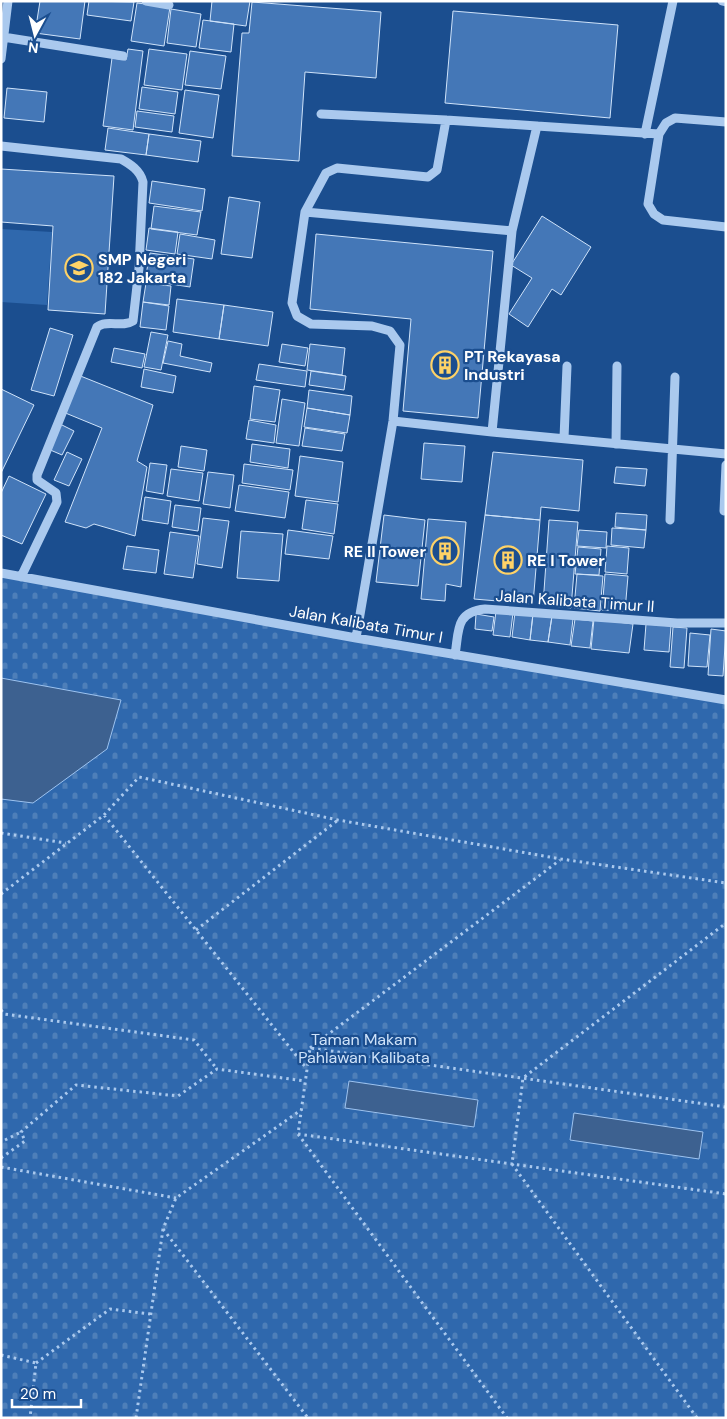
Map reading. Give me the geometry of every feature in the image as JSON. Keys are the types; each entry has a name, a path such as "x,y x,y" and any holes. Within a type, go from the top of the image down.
{"street":[{"path":"1,59 8,1"},
{"path":"146,1 169,5"},
{"path":"646,134 673,1"},
{"path":"722,1 726,2"},
{"path":"3,37 123,56"},
{"path":"321,114 659,134"},
{"path":"726,122 675,118 666,123 659,134 648,204 654,214 663,220 726,227"},
{"path":"356,638 393,421 400,345 390,331 372,326 311,324 297,316 292,303 305,212 326,173 337,168 428,177 437,170 446,120"},
{"path":"492,432 512,231 537,126"},
{"path":"1,146 121,159 131,164 141,174 143,182 139,268 133,321 128,324 104,323 97,327 37,476 37,480 56,493 57,502 21,577"},
{"path":"305,212 512,231"},
{"path":"564,438 567,366"},
{"path":"616,444 617,366"},
{"path":"670,520 676,377"},
{"path":"393,421 726,454"},
{"path":"724,512 726,464"},
{"name":"Jalan Kalibata Timur I","path":"1,573 356,638 726,700"},
{"name":"Jalan Kalibata Timur II","path":"455,655 462,619 467,613 476,610 485,609 677,623 726,623"}],"path":[{"path":"1,894 104,815 139,777 338,820 561,859 726,883"},
{"path":"104,815 307,1070"},
{"path":"196,930 338,820"},
{"path":"1,833 66,843"},
{"path":"507,1418 298,1134 310,1048 561,859"},
{"path":"697,1418 512,1164 523,1078 726,924"},
{"path":"1,1010 4,1014 194,1040 217,1069"},
{"path":"310,1048 726,1106"},
{"path":"5,1140 21,1132 76,1085 178,1096 217,1069 305,1081"},
{"path":"136,1418 163,1229 176,1198 302,1110"},
{"path":"1,1158 25,1141 21,1132"},
{"path":"298,1134 726,1194"},
{"path":"1,1167 176,1198"},
{"path":"163,1229 308,1418"},
{"path":"1,1356 36,1363 110,1309 150,1314"},
{"path":"30,1418 36,1363"}],"green space":[{"path":"1,229 52,232 47,305 1,302"},
{"name":"Taman Makam Pahlawan Kalibata","path":"1,574 726,700 726,1418 1,1418"}],"shaded area":[{"path":"1,678 121,700 107,749 33,803 1,799"},
{"path":"349,1081 478,1100 474,1127 345,1108"},
{"path":"574,1113 703,1132 699,1159 570,1140"}],"building":[{"path":"40,1 85,1 80,39 35,33"},
{"path":"89,1 134,2 131,21 87,15"},
{"path":"212,1 250,1 246,26 210,21"},
{"path":"252,2 381,12 376,78 305,72 299,161 232,156 242,33 249,33"},
{"path":"137,3 170,7 164,46 131,41"},
{"path":"171,9 201,14 196,47 167,43"},
{"path":"453,11 618,25 610,118 445,103"},
{"path":"203,20 234,24 231,52 199,48"},
{"path":"128,49 143,51 133,130 103,126 112,58 126,60"},
{"path":"149,49 187,54 182,90 144,85"},
{"path":"190,51 226,56 221,89 185,85"},
{"path":"142,87 178,92 175,114 139,109"},
{"path":"7,88 47,92 44,122 4,118"},
{"path":"185,90 219,95 213,138 179,133"},
{"path":"137,111 174,116 172,132 135,127"},
{"path":"108,128 149,134 146,155 105,150"},
{"path":"149,134 201,141 198,162 146,155"},
{"name":"SMP Negeri 182 Jakarta","path":"1,169 114,176 105,314 48,310 53,226 1,222"},
{"path":"152,181 205,189 202,211 149,203"},
{"path":"229,197 260,202 252,258 221,254"},
{"path":"154,206 201,212 197,235 151,229"},
{"path":"542,216 591,247 561,295 552,289 528,327 509,314 532,278 511,265"},
{"path":"149,228 178,232 175,254 146,250"},
{"path":"180,234 215,240 212,259 177,254"},
{"name":"PT Rekayasa Industri","path":"316,234 493,251 478,418 403,411 411,319 310,309"},
{"path":"150,253 194,259 190,287 145,280"},
{"path":"146,283 171,286 169,305 143,302"},
{"path":"177,299 224,305 219,339 173,332"},
{"path":"143,302 169,306 166,330 140,327"},
{"path":"224,305 273,312 268,346 219,339"},
{"path":"50,328 73,335 54,396 31,390"},
{"path":"151,332 168,335 161,370 144,367"},
{"path":"168,341 182,344 180,356 212,363 210,372 163,363"},
{"path":"282,344 308,348 305,366 279,362"},
{"path":"310,344 345,348 342,375 307,370"},
{"path":"114,348 145,354 142,368 111,362"},
{"path":"259,364 307,371 305,387 256,380"},
{"path":"144,369 176,376 173,393 141,387"},
{"path":"311,371 346,376 344,390 309,385"},
{"path":"78,375 153,405 137,461 147,467 135,536 94,524 86,528 65,522 102,428 63,412"},
{"path":"254,386 280,390 275,422 250,419"},
{"path":"1,389 34,405 1,473"},
{"path":"309,390 352,396 350,415 307,408"},
{"path":"282,399 305,403 299,446 276,443"},
{"path":"307,408 350,415 347,433 304,427"},
{"path":"249,420 276,425 274,443 246,439"},
{"path":"60,424 74,431 62,455 48,449"},
{"path":"305,428 345,434 342,451 302,446"},
{"path":"424,443 465,446 462,482 421,479"},
{"path":"252,444 290,449 288,468 250,462"},
{"path":"181,446 207,450 204,471 178,467"},
{"path":"67,452 82,459 69,486 54,480"},
{"path":"493,452 583,460 579,511 541,507 540,520 485,515"},
{"path":"300,456 343,462 338,502 295,496"},
{"path":"150,463 167,465 163,494 146,491"},
{"path":"244,464 293,470 290,490 242,483"},
{"path":"616,467 647,469 645,486 614,483"},
{"path":"171,469 203,473 199,501 167,496"},
{"path":"208,472 234,475 230,508 203,504"},
{"path":"9,476 46,494 22,544 1,535 1,493"},
{"path":"239,485 289,492 285,518 235,511"},
{"path":"145,497 171,501 168,524 142,520"},
{"path":"306,500 338,504 334,534 302,529"},
{"path":"175,505 201,508 198,531 172,527"},
{"path":"616,513 647,515 646,530 615,527"},
{"path":"384,515 425,520 418,586 376,582"},
{"name":"RE I Tower","path":"485,515 540,520 533,604 474,599"},
{"path":"203,518 229,521 222,568 197,564"},
{"name":"RE II Tower","path":"428,519 466,522 461,587 446,584 445,601 421,599"},
{"path":"549,520 578,522 571,608 543,605"},
{"path":"612,528 646,530 644,548 611,545"},
{"path":"288,530 333,536 329,559 285,554"},
{"path":"579,530 607,532 606,548 577,546"},
{"path":"241,531 283,534 279,581 237,578"},
{"path":"170,532 199,536 193,578 164,574"},
{"path":"127,546 159,550 156,573 123,569"},
{"path":"607,546 629,548 627,574 605,572"},
{"path":"578,547 601,549 599,575 575,574"},
{"path":"577,574 603,576 600,611 574,608"},
{"path":"605,574 628,576 625,611 602,610"},
{"path":"496,611 513,613 510,637 493,635"},
{"path":"515,612 533,614 530,640 512,637"},
{"path":"476,614 494,617 492,631 475,629"},
{"path":"533,614 552,616 548,642 530,640"},
{"path":"552,616 573,619 570,645 548,642"},
{"path":"575,619 593,621 590,648 571,646"},
{"path":"594,619 633,624 629,653 591,649"},
{"path":"646,624 671,626 669,652 644,650"},
{"path":"673,627 687,628 684,668 670,667"},
{"path":"711,629 726,631 723,676 708,675"},
{"path":"690,633 710,635 707,667 688,666"}],"place":[{"name":"SMP Negeri 182 Jakarta","path":"79,268"},
{"name":"PT Rekayasa Industri","path":"445,365"},
{"name":"RE II Tower","path":"445,551"},
{"name":"RE I Tower","path":"508,560"}]}
